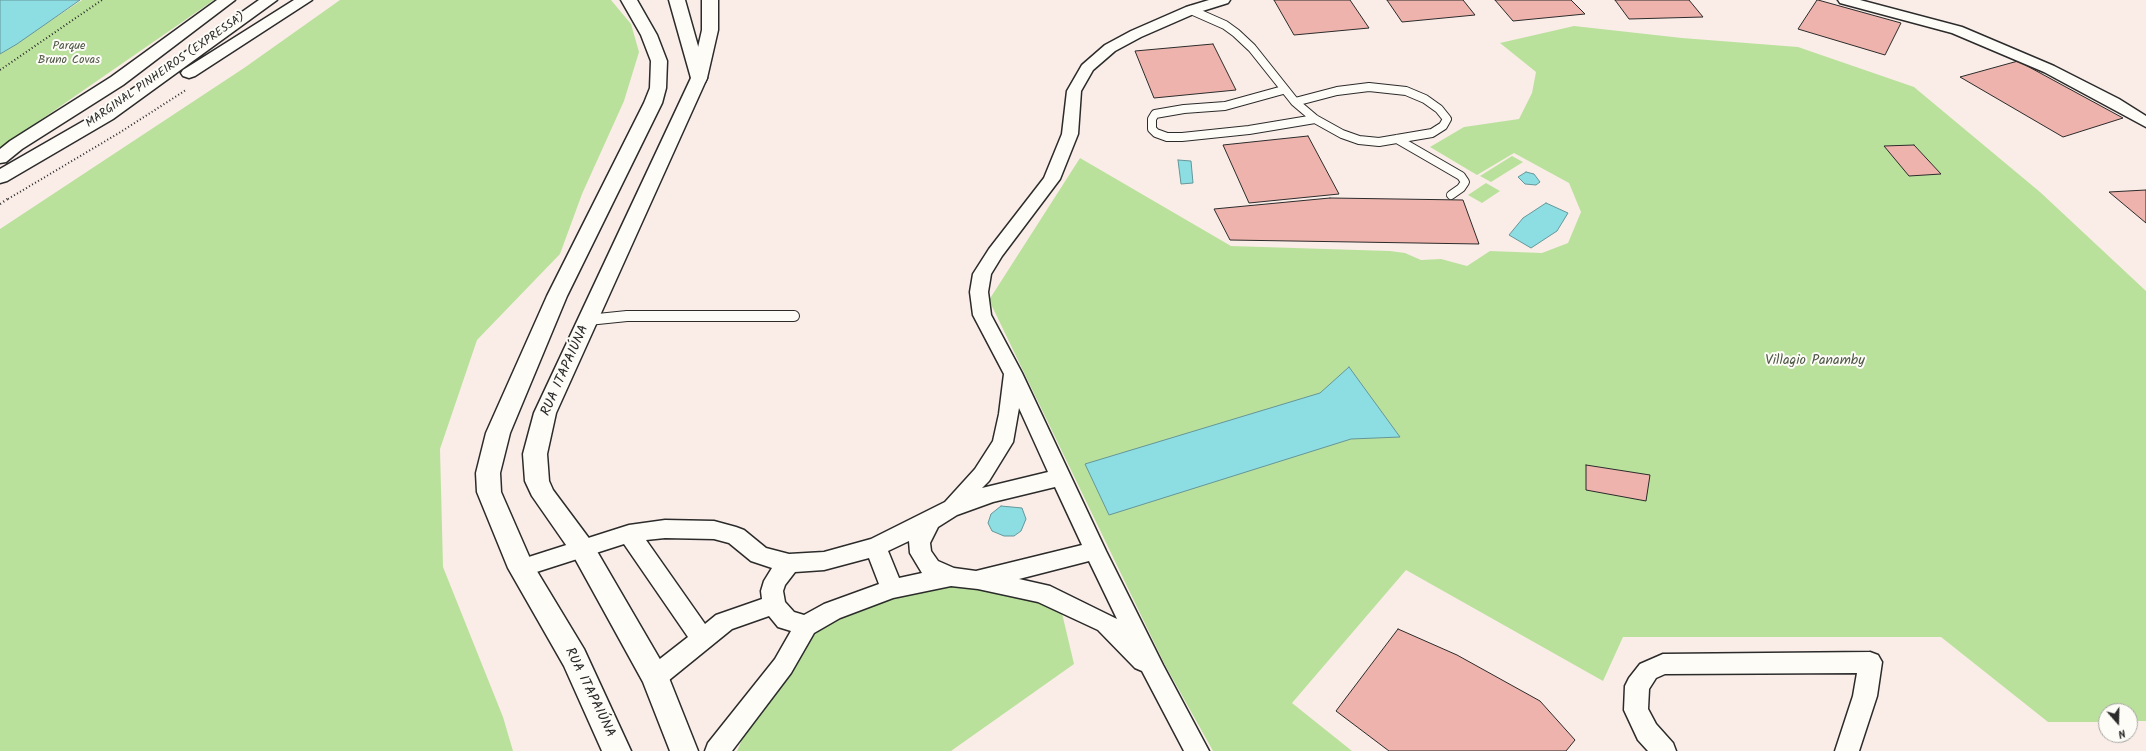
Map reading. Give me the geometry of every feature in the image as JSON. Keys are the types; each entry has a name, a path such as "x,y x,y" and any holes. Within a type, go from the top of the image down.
{"main road":[{"path":"0,158 16,145 117,81 227,0"},
{"name":"MARGINAL PINHEIROS (EXPRESSA)","path":"0,177 107,115 268,0"},
{"path":"107,115 175,82 304,0"},
{"name":"RUA ITAPAIÚNA","path":"617,751 574,658 521,568 489,492 488,473 498,433 557,296 653,103 658,88 659,61 649,35 629,0"},
{"path":"677,0 699,78"},
{"name":"RUA ITAPAIÚNA","path":"684,751 656,677 582,548 544,496 537,482 535,454 545,413 699,78 710,30 710,0"}],"street":[{"path":"1197,751 1155,673 1095,551 1013,373 982,315 979,292 982,274 995,253 1052,179 1070,134 1074,91 1087,68 1117,44 1136,34 1191,10 1223,0"},
{"path":"1845,0 1957,30 2049,69 2114,102 2146,122"},
{"path":"521,568 629,534 665,529 714,530 736,536 759,555 789,563 824,561 876,546 930,521 950,508 982,475 1003,442 1009,414 1013,373"},
{"path":"950,508 990,494 1062,477"},
{"path":"930,521 919,543 919,546 930,567 951,577"},
{"path":"629,534 702,638"},
{"path":"876,546 892,589"},
{"path":"976,580 1095,551"},
{"path":"789,563 775,581 772,592 774,605 786,620 806,626"},
{"path":"717,751 783,666 806,626 832,611 892,589 951,577 976,580 1042,593 1106,623 1155,673"},
{"path":"656,677 702,638 724,622 774,605"},
{"path":"1664,751 1647,732 1636,710 1637,686 1648,671 1663,664 1870,662 1865,696 1847,751"}],"lane":[{"path":"1191,10 1236,33 1252,48 1294,102 1315,119 1359,140 1380,142 1432,133 1443,126 1447,119 1439,109 1425,99 1406,91 1398,90 1369,87 1337,91 1294,102"},
{"path":"1284,90 1225,106 1184,109 1155,114 1152,119 1152,129 1156,133 1167,137 1182,138 1249,130 1315,119"},
{"path":"1397,139 1461,176 1465,182 1461,188 1451,195"},
{"path":"588,320 627,316 794,316"}],"path":[{"path":"0,70 102,0"},
{"path":"0,204 119,133 189,88"}],"green space":[{"name":"Parque Bruno Covas","path":"82,0 214,0 0,148 0,54"},
{"path":"340,0 611,0 631,24 639,52 624,101 582,194 560,254 477,340 440,449 443,567 503,717 513,751 0,751 0,229 244,68"},
{"name":"Villagio Panamby","path":"1574,26 1682,38 1798,47 1914,87 2040,192 2146,291 2146,721 2138,721 2138,703 2098,703 2098,722 2048,722 1941,637 1623,637 1603,681 1406,570 1292,703 1352,751 1213,751 1165,665 989,300 1080,158 1231,246 1390,251 1405,253 1421,260 1441,259 1467,266 1490,251 1542,253 1568,243 1581,212 1569,183 1514,153 1477,175 1430,147 1464,127 1519,119 1532,93 1536,72 1500,43"},
{"path":"1512,156 1523,162 1491,182 1480,176"},
{"path":"1486,183 1500,191 1482,203 1468,195"},
{"path":"952,583 1029,598 1061,609 1074,664 951,751 737,751 748,726 794,669 813,631 892,595"}],"water":[{"path":"0,0 80,0 17,44 0,54"},
{"path":"1178,160 1191,161 1193,183 1181,184"},
{"path":"1526,172 1534,174 1540,182 1536,185 1525,184 1518,177"},
{"path":"1546,203 1568,213 1557,231 1531,248 1509,235 1523,218"},
{"path":"1349,367 1400,437 1351,439 1109,515 1085,464 1320,393"},
{"path":"1001,506 1022,508 1026,519 1021,531 1014,536 1004,536 992,531 988,523 991,514"}],"building":[{"path":"1274,0 1350,0 1369,28 1294,35"},
{"path":"1387,0 1463,0 1475,15 1402,22"},
{"path":"1495,0 1571,0 1585,14 1513,21"},
{"path":"1615,0 1689,0 1703,17 1629,19"},
{"path":"1817,0 1901,23 1885,55 1798,29"},
{"path":"1213,44 1236,90 1154,98 1135,51"},
{"path":"2018,61 2123,118 2063,137 1960,77"},
{"path":"1308,136 1339,194 1249,203 1223,145"},
{"path":"1914,145 1941,174 1909,176 1884,146"},
{"path":"2146,190 2146,223 2109,192"},
{"path":"1330,198 1463,200 1479,244 1230,240 1214,209"},
{"path":"1586,465 1650,475 1646,501 1586,490"},
{"path":"1398,629 1457,655 1540,701 1575,740 1566,751 1389,751 1336,711"}]}
